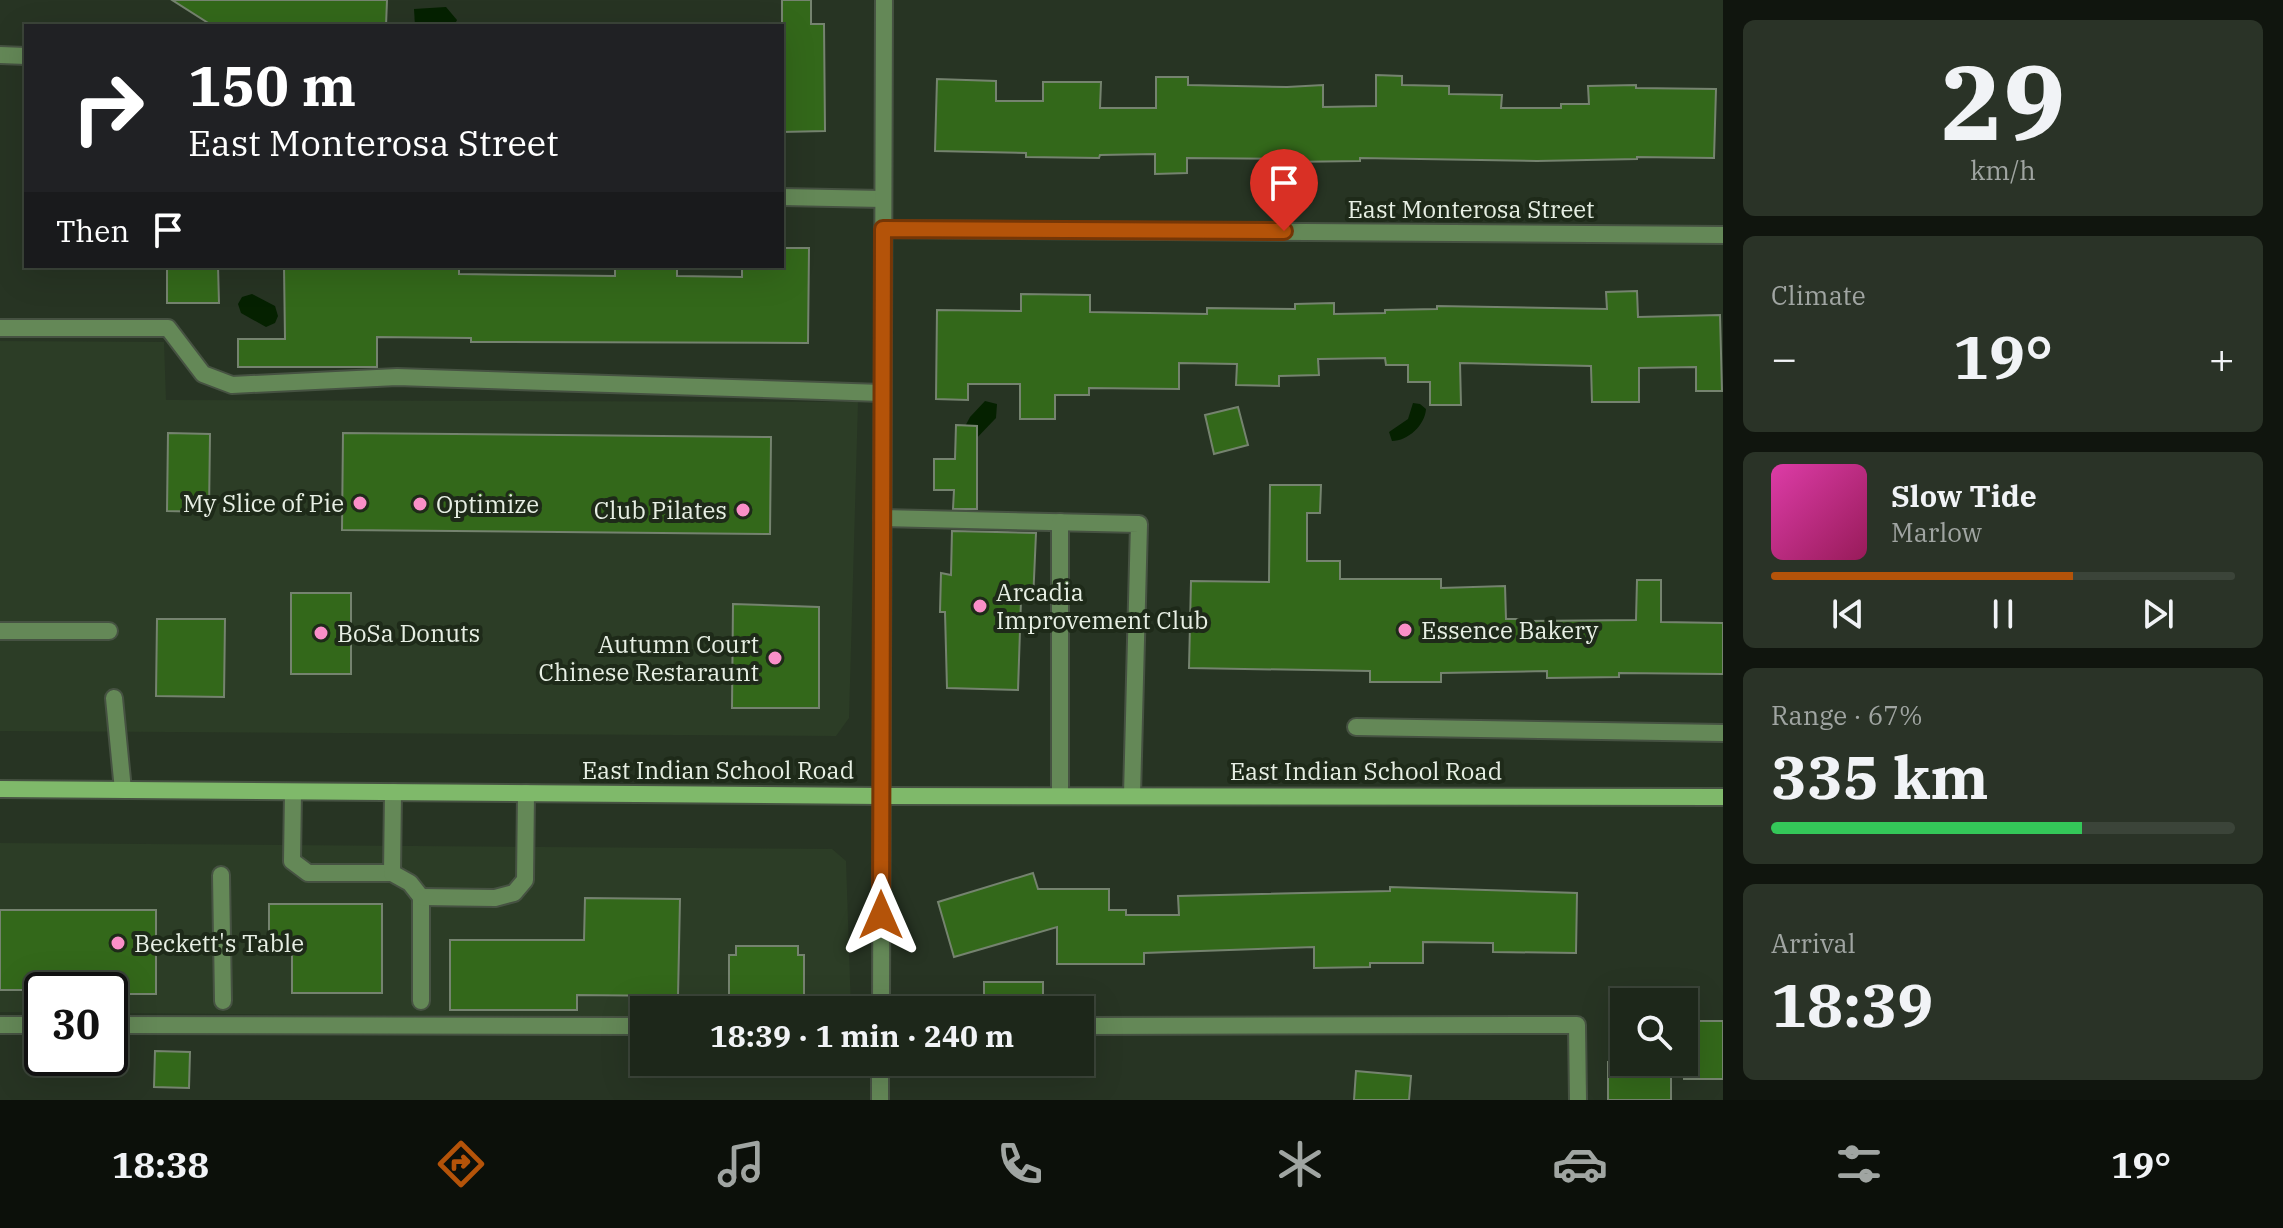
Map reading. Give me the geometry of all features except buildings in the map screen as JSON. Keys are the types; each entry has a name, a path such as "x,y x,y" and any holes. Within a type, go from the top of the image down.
{"main road":[{"name":"East Indian School Road","path":"0,789 881,796 1723,797"}],"street":[{"path":"881,996 884,0"},
{"path":"0,55 24,56"},
{"path":"784,197 883,199"},
{"name":"East Monterosa Street","path":"883,229 1723,235"},
{"path":"0,328 168,328 203,374 232,385 397,377 882,393"},
{"path":"882,518 1139,524 1132,795"},
{"path":"1060,522 1060,795"},
{"path":"0,631 109,631"},
{"path":"114,698 123,790"},
{"path":"1356,727 1723,733"},
{"path":"293,792 292,861 308,873 392,873 410,883 421,897 421,1001"},
{"path":"392,873 393,792"},
{"path":"421,897 495,898 514,893 525,880 526,793"},
{"path":"221,875 223,1001"},
{"path":"0,1025 24,1025"},
{"path":"128,1025 630,1026"},
{"path":"1094,1026 1577,1025 1578,1100"},
{"path":"880,1076 880,1100"}],"shaded area":[{"path":"446,7 457,20 455,24 415,24 414,9"},
{"path":"252,294 275,306 278,316 275,323 266,327 241,313 238,304 242,297"},
{"path":"0,341 164,342 166,400 858,402 849,718 836,736 0,731"},
{"path":"985,401 997,404 996,418 973,442 961,434 970,417"},
{"path":"1413,403 1426,409 1423,421 1410,435 1392,441 1389,432 1408,419"},
{"path":"0,843 832,849 846,861 851,996 630,996 630,1018 128,1013 128,972 24,972 24,1012 0,1012"}],"place":[{"name":"My Slice of Pie","path":"360,503"},
{"name":"Optimize","path":"420,504"},
{"name":"Club Pilates","path":"743,510"},
{"name":"Arcadia Improvement Club","path":"980,606"},
{"name":"Essence Bakery","path":"1405,630"},
{"name":"BoSa Donuts","path":"321,633"},
{"name":"Autumn Court Chinese Restaraunt","path":"775,658"},
{"name":"Beckett's Table","path":"118,943"}],"route":[{"path":"881,915 883,229 1284,231"}]}
